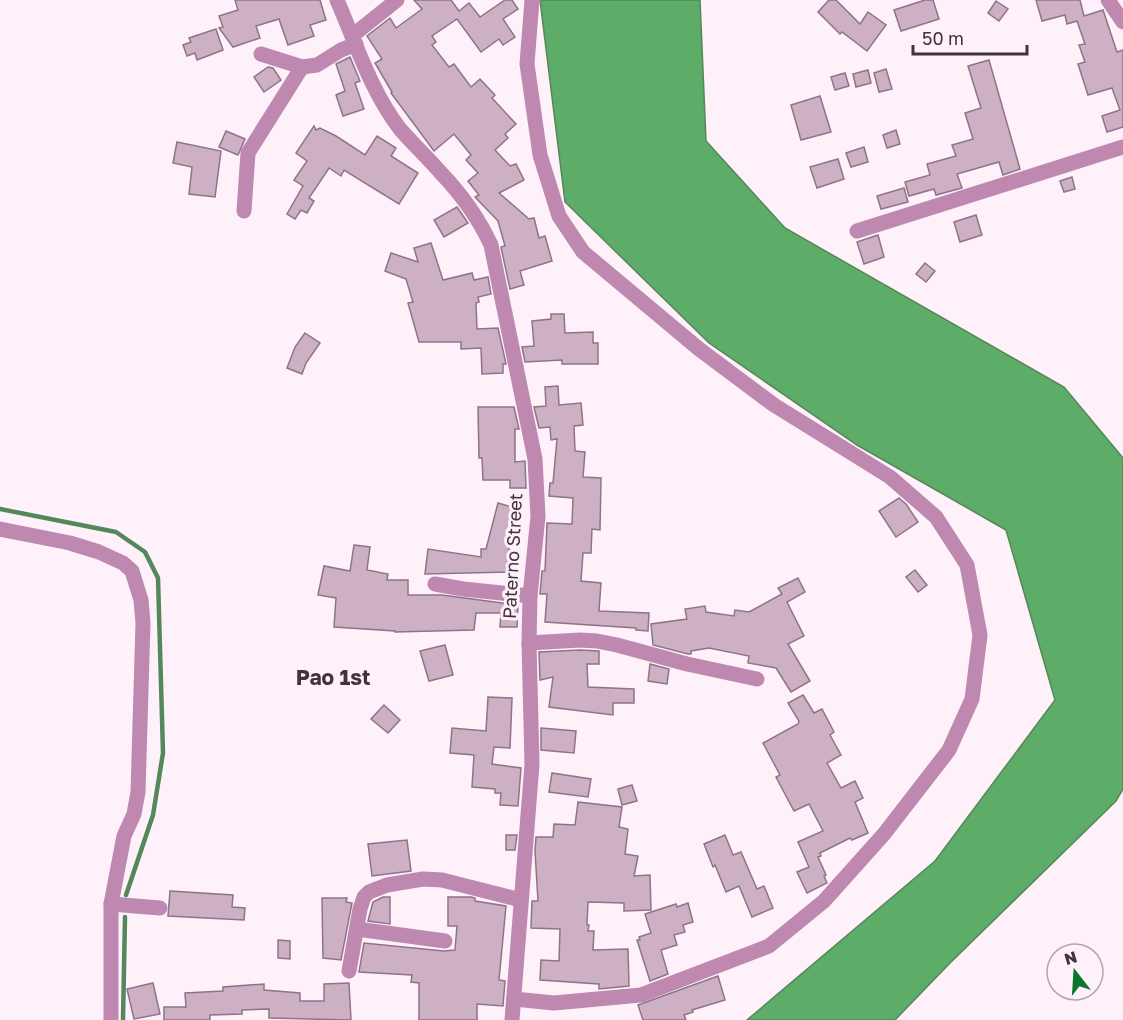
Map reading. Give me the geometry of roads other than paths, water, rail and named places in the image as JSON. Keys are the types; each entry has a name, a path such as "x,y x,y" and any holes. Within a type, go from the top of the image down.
{"street":[{"name":"Paterno Street","path":"338,0 369,76 385,108 401,130 452,185 484,230 491,245 535,459 538,516 528,643 532,764 512,1020"},
{"path":"261,54 302,67 317,65 354,40 397,0"},
{"path":"514,999 554,1003 641,995 769,946 824,901 884,834 949,750 972,699 980,635 967,565 936,517 890,477 774,405 699,349 582,252 559,216 540,154 527,64 532,0"},
{"path":"1108,0 1123,22"},
{"path":"244,211 248,153 302,67"},
{"path":"857,231 1123,147"},
{"path":"0,529 70,543 99,552 123,563 132,571 138,586 142,623 138,792 134,814 124,836 111,904 111,1020"},
{"path":"435,584 530,596"},
{"path":"528,643 597,641 697,667 757,679"},
{"path":"349,971 364,897 369,892 387,885 423,879 442,880 522,900"},
{"path":"111,904 159,908"},
{"path":"357,929 445,941"}],"waterway":[{"path":"0,509 116,532 145,552 158,578 163,753 153,815 126,895"},
{"path":"123,1020 125,917"}],"district":[{"name":"Pao 1st","path":"333,678"}]}
